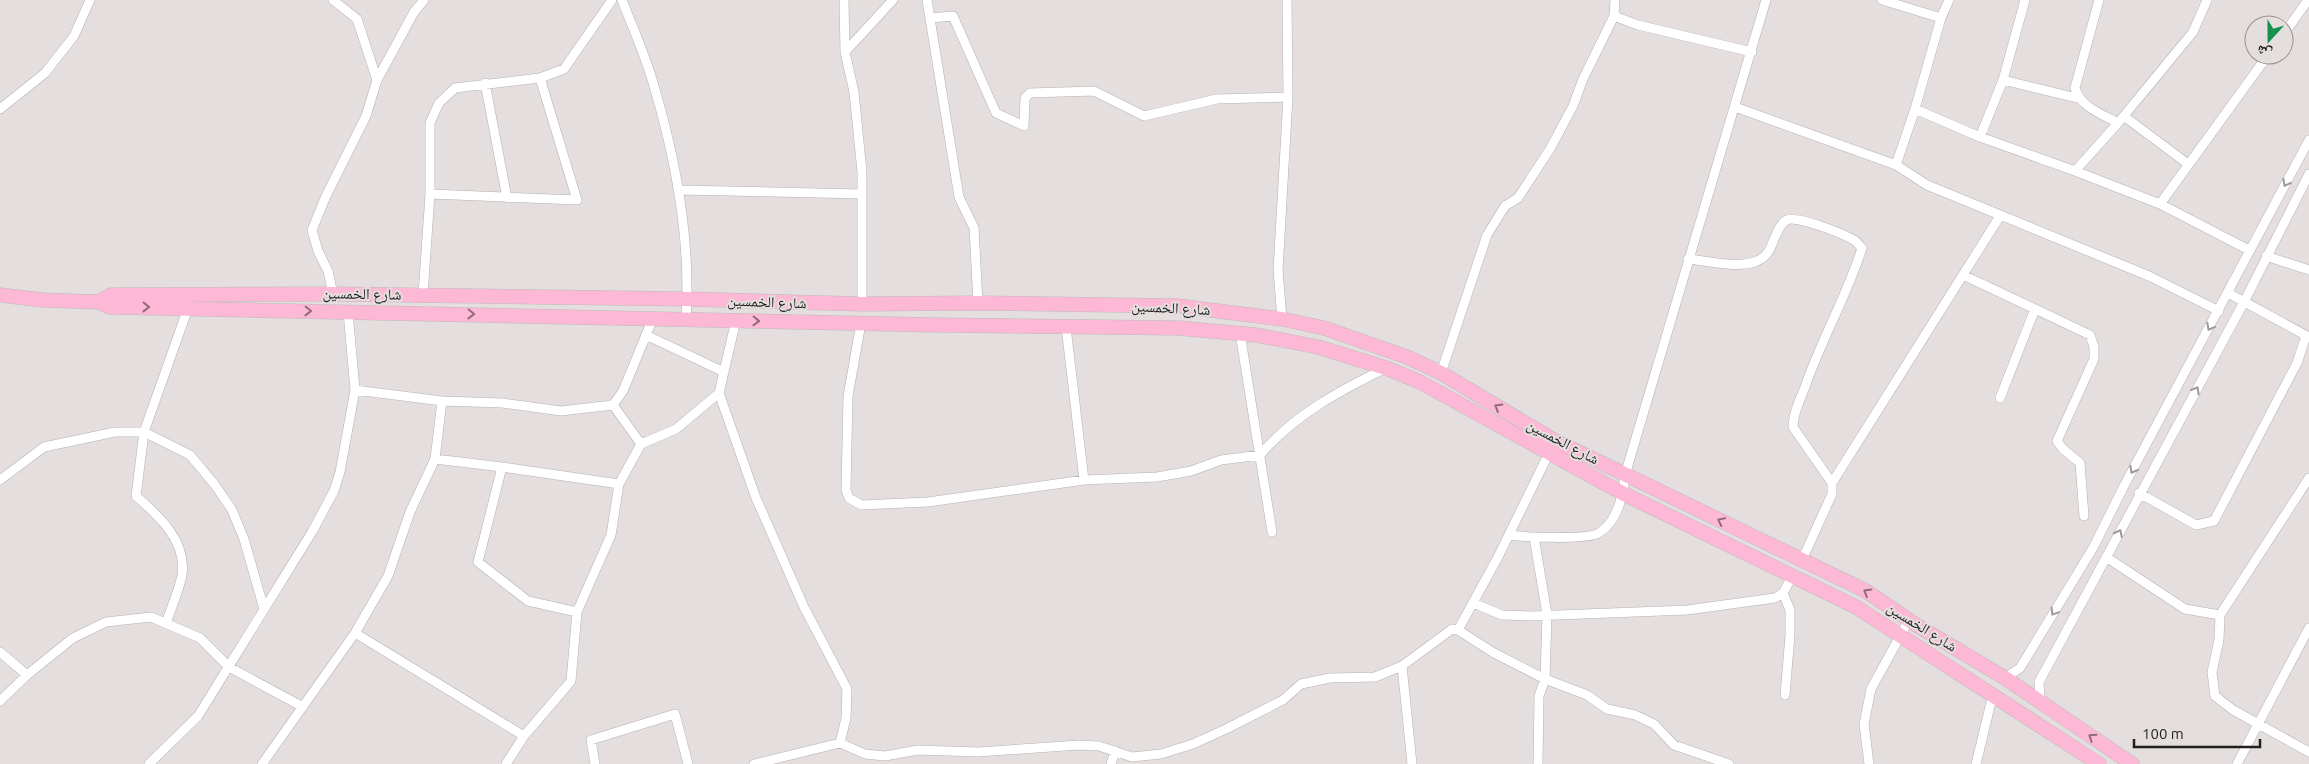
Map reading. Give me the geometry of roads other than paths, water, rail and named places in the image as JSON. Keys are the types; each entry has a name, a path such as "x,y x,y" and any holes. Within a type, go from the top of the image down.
{"main road":[{"name":"شارع الخمسين","path":"98,302 111,295 333,294 687,299 862,304 934,305 978,303 1178,306 1282,319 1324,328 1407,357 1441,373 1552,439 1866,591 2005,678 2132,764"},
{"name":"شارع الخمسين","path":"0,295 98,302 110,307 861,324 1178,328 1240,333 1318,347 1386,368 1420,382 1624,494 1856,607 2100,764"},
{"path":"934,305 936,325"},
{"path":"1318,347 1324,328"},
{"path":"1776,567 1783,550"}],"street":[{"path":"0,109 45,73 74,36 90,0"},
{"path":"333,0 357,19 377,80"},
{"path":"333,294 328,271 318,250 312,230 366,116 377,80 414,12 424,0"},
{"path":"422,295 430,194 430,123 439,103 455,88 540,78 564,69 612,0"},
{"path":"622,0 654,85 680,190 687,299 686,319"},
{"path":"844,0 845,52 854,92 862,194 862,304"},
{"path":"845,52 893,0"},
{"path":"927,0 959,198 974,228 978,303"},
{"path":"1282,319 1278,270 1288,97 1287,0"},
{"path":"1441,373 1487,235 1505,206 1518,198 1550,149 1574,106 1583,79 1614,16 1615,0"},
{"path":"1509,535 1534,537 1597,535 1610,524 1624,494 1625,475 1766,0"},
{"path":"1882,0 1941,18"},
{"path":"1896,165 1941,18 1949,0"},
{"path":"1980,137 2003,80 2025,0"},
{"path":"2078,98 2075,88 2099,0"},
{"path":"2075,171 2121,120 2193,32 2207,0"},
{"path":"2294,20 2308,0"},
{"path":"930,18 953,16 996,113 1024,126 1024,98 1030,93 1094,91 1144,116 1217,99 1288,97"},
{"path":"1614,16 1638,25 1752,52"},
{"path":"2160,204 2261,65"},
{"path":"430,194 578,200 540,78"},
{"path":"2003,80 2078,98 2094,110 2121,120 2188,164"},
{"path":"485,83 508,198"},
{"path":"1735,107 1896,165 1927,185 2149,276 2219,311"},
{"path":"1914,109 1980,137 2160,204 2249,250"},
{"path":"2005,678 2020,668 2093,548 2125,484 2309,140"},
{"path":"2040,701 2039,682 2139,493 2244,302 2309,174"},
{"path":"680,190 862,194"},
{"path":"1802,560 1832,494 1832,483 2000,216"},
{"path":"1688,259 1747,265 1760,260 1769,252 1784,221 1791,218 1802,219 1855,240 1862,248 1855,270 1808,376 1793,419 1793,427 1832,483"},
{"path":"2266,256 2309,270"},
{"path":"1963,275 2090,335 2094,359 2057,441 2063,449 2080,463 2084,516"},
{"path":"2139,493 2196,525 2214,520 2297,364 2307,337 2228,293"},
{"path":"166,623 182,574 179,543 157,514 136,496 144,432 188,308"},
{"path":"2000,398 2034,309"},
{"path":"149,764 198,716 312,532 334,491 340,472 355,390 348,312"},
{"path":"355,390 442,401 502,403 561,411 613,404 623,391 653,318"},
{"path":"736,320 719,394 756,498 804,607 847,689 846,718 840,743"},
{"path":"861,324 848,396 846,490 849,498 861,506 928,502 1084,480 1157,477 1191,471 1221,460 1260,455 1275,436 1307,411 1353,384 1386,368"},
{"path":"1066,327 1084,480"},
{"path":"1240,333 1272,532"},
{"path":"646,335 724,372"},
{"path":"506,764 524,736 571,681 577,612 611,535 619,484 641,444 676,429 719,394"},
{"path":"262,764 355,634 388,576 410,512 435,459 442,401"},
{"path":"613,404 641,444"},
{"path":"0,480 44,447 115,432 144,432 190,455 215,485 232,510 244,539 264,609"},
{"path":"1458,630 1509,535 1549,453"},
{"path":"435,459 619,484"},
{"path":"502,467 478,562 528,601 577,612"},
{"path":"2309,478 2220,614 2219,640 2212,672 2215,696 2233,710 2260,723 2309,752"},
{"path":"1534,537 1548,614 1545,679 1539,696 1538,764"},
{"path":"2106,557 2185,608 2220,614"},
{"path":"1472,603 1502,615 1532,616 1687,610 1775,598 1782,593 1793,576"},
{"path":"1782,593 1790,610 1785,695"},
{"path":"0,701 27,675 73,638 106,622 151,616 200,638 229,667 304,707"},
{"path":"1869,764 1864,724 1871,689 1910,620"},
{"path":"2237,764 2309,628"},
{"path":"754,764 840,743 865,754 885,756 918,750 978,752 1080,745 1099,746 1132,757 1161,754 1193,744 1226,729 1283,700 1300,684 1330,678 1375,677 1402,666 1452,629 1458,630 1494,654 1545,679 1587,695 1607,709 1635,715 1654,724 1674,745 1729,764"},
{"path":"355,634 524,736"},
{"path":"0,652 27,675"},
{"path":"1402,666 1412,764"},
{"path":"1976,764 1993,694"},
{"path":"595,764 591,740 675,714 688,764"},
{"path":"1112,764 1114,751"}]}
